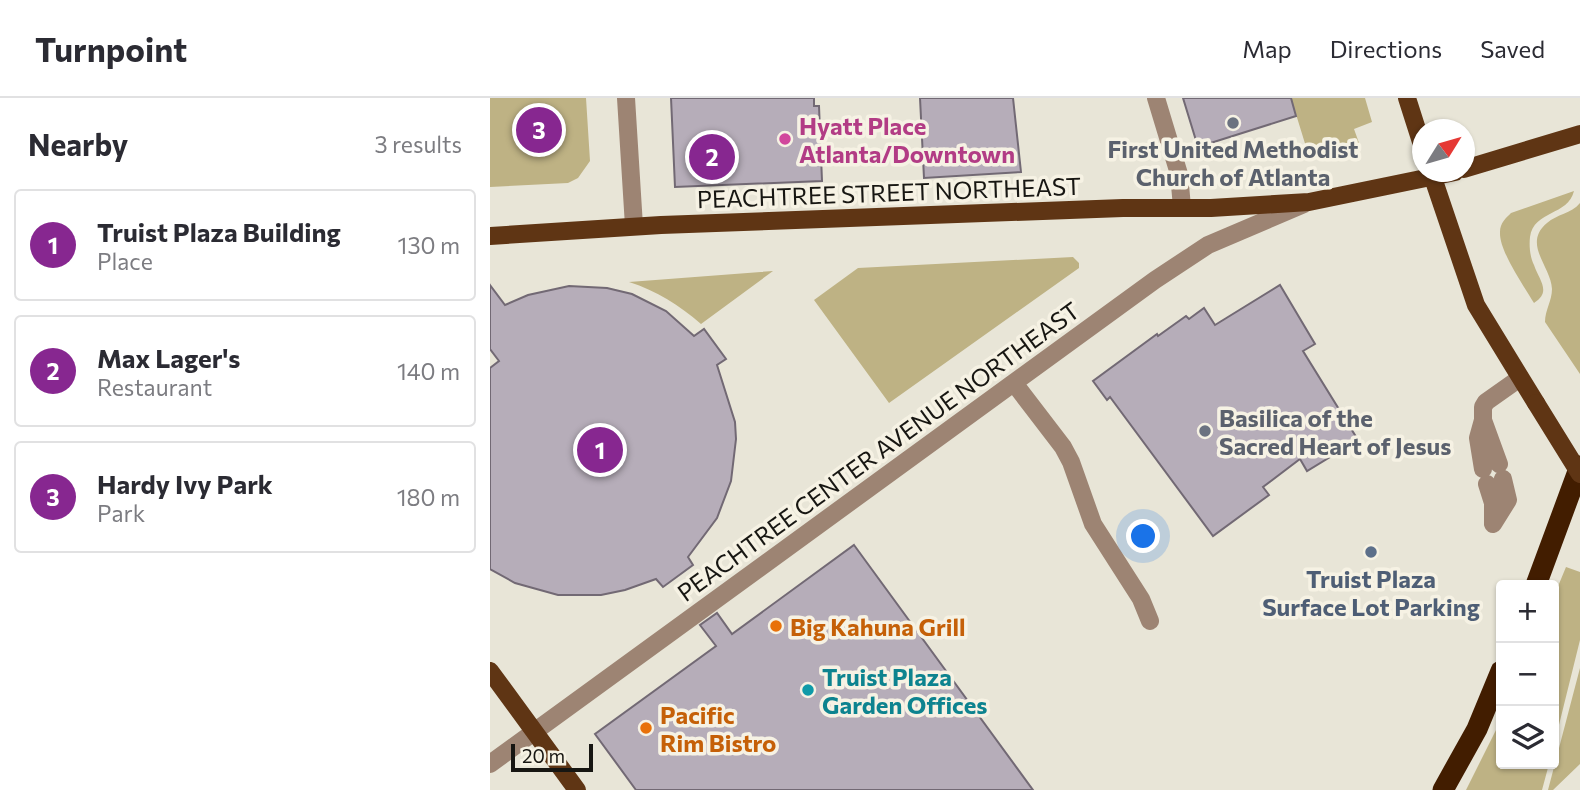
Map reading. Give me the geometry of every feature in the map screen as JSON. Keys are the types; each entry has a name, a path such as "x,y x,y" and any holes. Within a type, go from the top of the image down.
{"highway":[{"path":"1538,580 1580,466"},
{"path":"1443,790 1477,729 1496,683"}],"main road":[{"path":"1408,98 1415,119"},
{"path":"1475,166 1580,134"},
{"name":"PEACHTREE STREET NORTHEAST","path":"490,236 634,226 1211,208 1309,202 1412,179"},
{"path":"1435,182 1475,305 1580,474"},
{"path":"490,671 577,790"}],"street":[{"path":"626,98 634,226"},
{"path":"1156,98 1180,174 1182,207"},
{"name":"PEACHTREE CENTER AVENUE NORTHEAST","path":"490,764 1155,280 1208,246 1309,202"},
{"path":"1493,474 1478,438 1483,407 1520,378"},
{"path":"1014,383 1063,447 1093,524 1141,598 1150,621"}],"shaded area":[{"path":"490,98 586,98 590,161 578,178 568,183 490,187"},
{"path":"1291,98 1365,98 1372,122 1354,129 1359,143 1341,148 1307,150"},
{"path":"1574,191 1565,205 1544,217 1533,228 1530,237 1531,255 1543,290 1534,303 1503,249 1501,226 1511,213"},
{"path":"1580,203 1580,374 1545,322 1552,289 1537,247 1537,239 1547,223"},
{"path":"1073,257 1079,263 1079,268 889,403 814,300 858,268"},
{"path":"773,271 701,324 667,299 629,282"},
{"path":"1566,567 1580,572 1580,640 1559,725 1559,643 1559,584"},
{"path":"1580,668 1580,764 1553,790 1548,790 1554,769 1559,769 1559,748"},
{"path":"1496,730 1496,769 1548,769 1542,790 1466,790"}],"building":[{"path":"671,98 814,98 814,106 819,106 822,181 675,187"},
{"path":"920,98 1013,98 1021,172 924,178"},
{"name":"First United Methodist Church of Atlanta","path":"1183,98 1291,98 1296,116 1198,147"},
{"path":"490,285 505,305 528,295 569,286 607,288 632,294 666,311 694,336 704,329 726,359 717,365 735,422 736,439 731,481 717,518 688,557 693,565 663,587 656,579 601,595 558,595 515,583 490,569 490,368 499,361 490,349"},
{"name":"Basilica of the Sacred Heart of Jesus","path":"1280,285 1315,344 1303,351 1358,440 1307,471 1300,459 1263,487 1269,495 1213,536 1110,397 1107,400 1093,381 1186,316 1189,319 1204,308 1215,325"},
{"name":"Truist Plaza Garden Offices","path":"854,545 1033,790 636,790 595,734 716,646 700,625 717,613 732,634"}],"place":[{"name":"First United Methodist Church of Atlanta","path":"1233,123"},
{"name":"Hardy Ivy Park","path":"539,130"},
{"name":"Hyatt Place Atlanta/Downtown","path":"785,139"},
{"name":"Max Lager's","path":"712,157"},
{"name":"Basilica of the Sacred Heart of Jesus","path":"1205,431"},
{"name":"Truist Plaza Building","path":"600,450"},
{"name":"Truist Plaza Surface Lot Parking","path":"1371,552"},
{"name":"Big Kahuna Grill","path":"776,626"},
{"name":"Truist Plaza Garden Offices","path":"808,690"},
{"name":"Pacific Rim Bistro","path":"646,728"}]}
